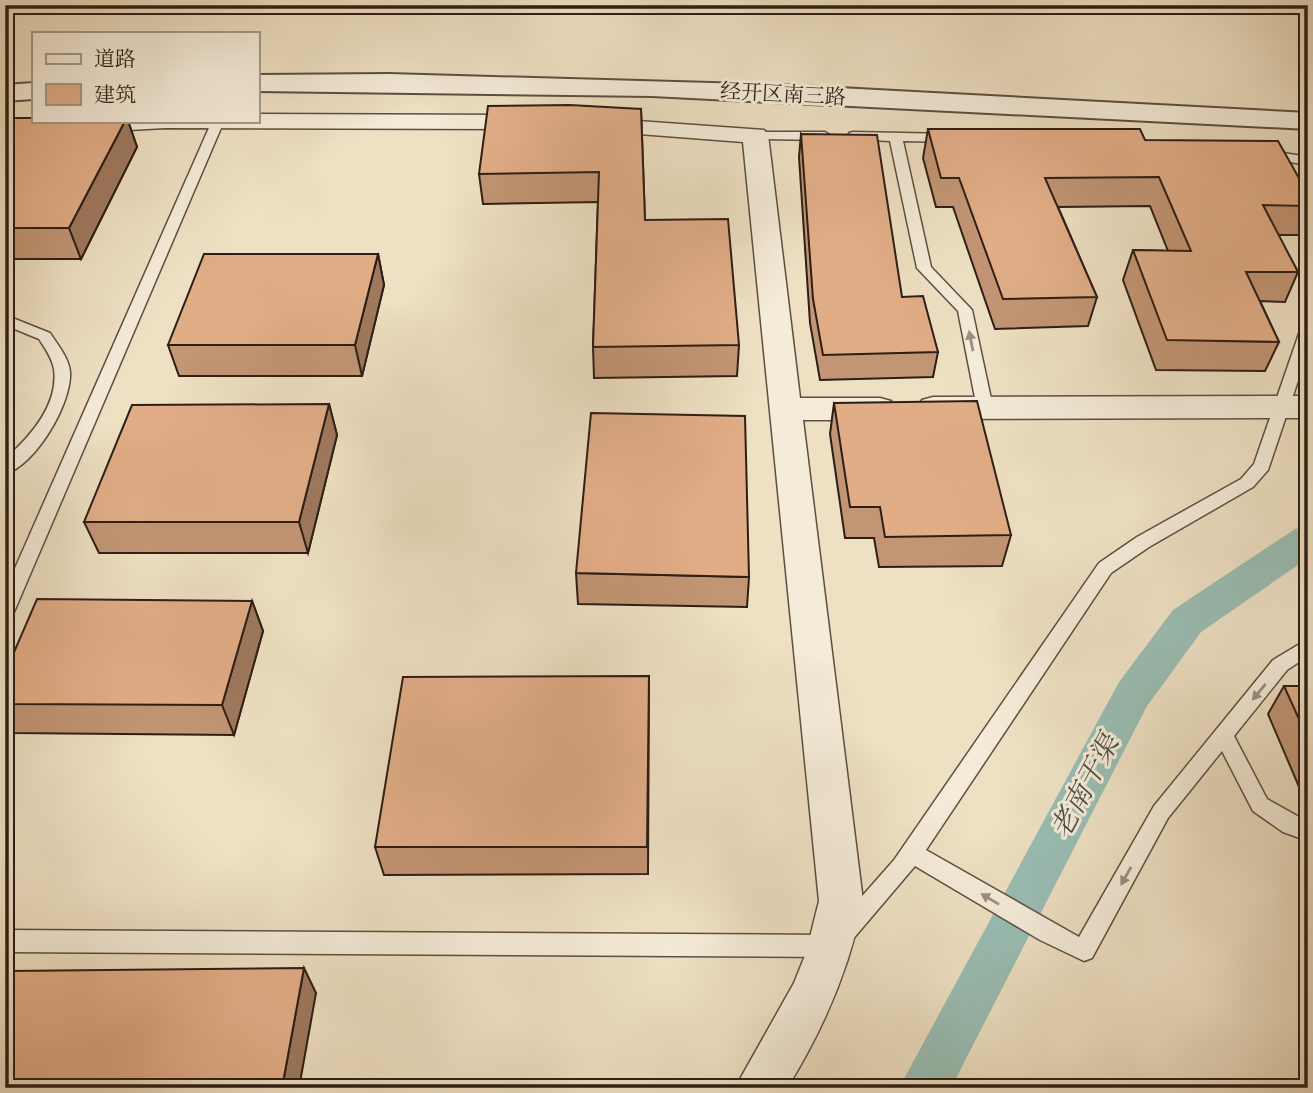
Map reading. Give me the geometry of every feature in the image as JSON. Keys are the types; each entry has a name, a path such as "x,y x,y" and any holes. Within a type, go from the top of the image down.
{"street":[{"name":"经开区南三路","path":"259,83 377,81 746,92 1308,121"},
{"path":"5,93 32,91"},
{"path":"746,92 755,135 841,901 833,946 801,1023 759,1088"},
{"path":"259,121 528,121 755,135"},
{"path":"5,130 147,122"},
{"path":"786,409 1295,407"}],"lane":[{"path":"5,612 218,122"},
{"path":"755,135 960,138"},
{"path":"896,137 924,268 965,310 985,408"},
{"path":"1256,153 1308,161"},
{"path":"5,320 45,336 62,369 56,407 36,441 5,468"},
{"path":"5,941 833,946 912,853 1105,568 1143,541 1247,483 1262,466 1295,407 1308,328"},
{"path":"912,853 1048,933 1084,950 1161,812 1280,665 1308,646"},
{"path":"1224,735 1260,805 1290,825 1308,832"}],"building":[{"path":"570,105 641,109 645,220 728,219 739,345 593,347 599,172 479,174 488,106"},
{"path":"10,118 32,118 32,122 124,122 69,228 5,228 5,125"},
{"path":"928,129 1140,129 1145,140 1278,141 1308,194 1308,206 1263,205 1298,272 1246,272 1279,342 1167,340 1133,250 1191,251 1159,177 1045,178 1097,297 1003,299 959,178 941,178"},
{"path":"801,134 877,135 902,297 923,296 938,352 823,355 813,299"},
{"path":"204,254 378,254 355,345 168,345"},
{"path":"977,401 1011,535 885,537 880,507 850,507 834,403"},
{"path":"329,404 299,522 84,522 132,405"},
{"path":"591,413 745,416 749,577 576,573"},
{"path":"37,599 252,601 222,705 5,704 5,673"},
{"path":"649,676 647,847 375,847 403,677"},
{"path":"1284,686 1308,686 1308,739"},
{"path":"304,968 282,1088 5,1088 5,981 9,971"}],"waterway":[{"name":"老南干渠","path":"924,1088 1133,694 1187,621 1308,539"}]}
